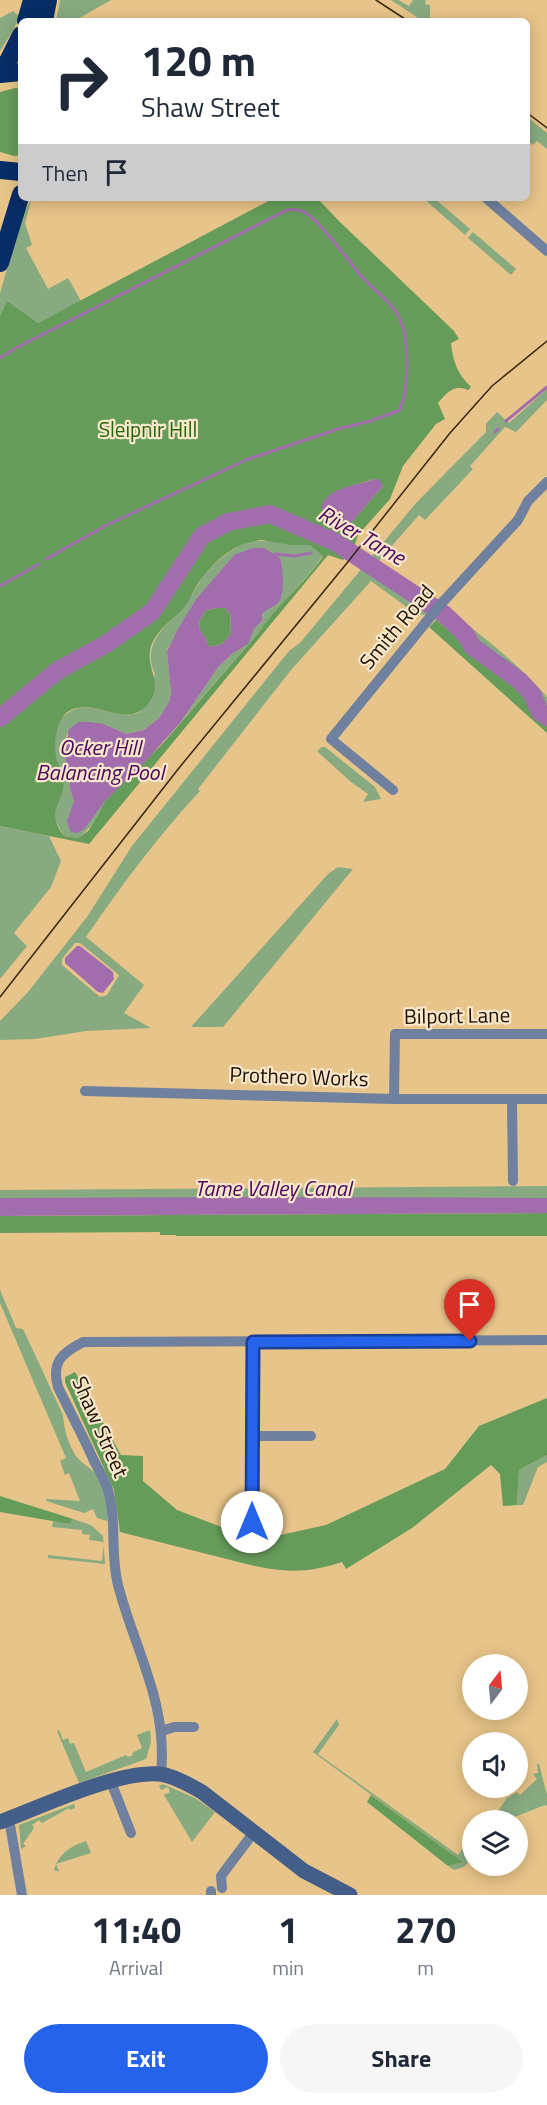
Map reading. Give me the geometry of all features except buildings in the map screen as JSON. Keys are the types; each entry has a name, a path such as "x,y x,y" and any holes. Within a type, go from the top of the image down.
{"highway":[{"path":"27,18 32,0"},
{"path":"45,18 48,0"},
{"path":"0,72 18,41"},
{"path":"0,72 18,72"},
{"path":"0,170 18,172"},
{"path":"0,263 19,201"}],"street":[{"path":"489,201 547,251"},
{"name":"Smith Road","path":"393,790 331,739 440,605 519,520 528,501 547,482"},
{"name":"Bilport Lane","path":"394,1099 395,1034 547,1034"},
{"name":"Prothero Works","path":"85,1090 394,1099 547,1099"},
{"path":"512,1100 513,1181"},
{"name":"Shaw Street","path":"161,1774 162,1731 150,1677 118,1585 108,1490 58,1387 55,1376 61,1356 83,1342 547,1340"},
{"path":"252,1522 253,1342"},
{"path":"252,1436 311,1436"},
{"path":"162,1731 194,1726"},
{"path":"22,1895 4,1821 134,1775 161,1774 185,1782 202,1792 304,1871 350,1895"},
{"path":"111,1782 131,1833"},
{"path":"215,1891 221,1876 254,1832"}],"green space":[{"path":"60,0 111,0 79,18 57,18"},
{"path":"391,0 398,0 409,6 413,0 426,0 425,4 430,5 430,18 418,18"},
{"path":"13,11 19,16 14,29 0,51 0,18"},
{"path":"18,88 18,155 0,152 0,92"},
{"path":"530,119 547,133 547,149 537,141 533,145 530,142"},
{"path":"31,201 25,223 32,245 26,248 48,289 68,278 81,301 38,323 7,302 0,316 0,293 23,215"},
{"name":"Sleipnir Hill","path":"268,201 320,201 454,331 459,339 451,343 455,361 462,377 471,387 468,390 458,388 451,390 438,403 445,419 436,424 403,466 390,499 358,535 354,547 343,560 328,555 89,844 0,826 0,316 7,301 38,323","holes":["375,479 383,486 350,524 344,488","262,540 290,545 310,545 323,556 164,742 105,801 88,831 78,838 64,836 58,827 55,813 64,780 55,750 56,734 61,719 71,710 81,707 121,714 140,711 148,704 155,690 150,658 155,639 183,609 197,585 217,561 233,549 252,542"]},
{"path":"426,201 437,201 470,229 465,235"},
{"path":"473,232 516,269 511,275 468,238"},
{"path":"547,389 547,400 516,432 505,427 470,466 473,469 425,520 419,515 376,564 420,594 424,592 436,602 425,615 416,614 371,581 291,670 198,789 200,791 140,862 86,937 144,985 124,1013 151,1028 86,1031 35,1039 0,1040 0,1021 28,992 87,917 132,846 289,651 300,643 416,503 486,432 486,424 497,412 509,423","holes":["75,943 80,943 119,975 107,995 100,997 62,965 62,959"]},
{"path":"250,541 272,541 290,545 310,545 323,555 309,575 275,611 180,723 219,666 246,645 254,629 263,620 264,611 276,605 281,588 234,555 196,599 167,650 171,692 169,702 159,718 144,730 126,734 104,724 67,734 64,755 74,801 105,801 94,821 83,834 78,838 64,836 0,718 191,589 192,595 216,563","holes":["183,609 162,630 153,646 151,664 155,674 140,712 119,714 80,708 70,711 61,719 83,689"]},
{"path":"225,608 230,614 231,634 222,644 210,647 199,627 200,621 206,610"},
{"path":"445,608 499,650 547,697 547,723 538,715 527,697 436,620"},
{"path":"436,620 512,681 547,723 547,733 429,627"},
{"path":"325,747 375,787 381,799 363,802 368,794 317,751"},
{"path":"0,826 49,836 61,861 51,887 14,933 27,946 0,979"},
{"path":"338,867 353,869 223,1027 191,1027 328,874"},
{"path":"547,1186 547,1198 0,1198 0,1190"},
{"path":"547,1213 547,1236 176,1236 160,1235 160,1232 0,1233 0,1216"},
{"path":"0,1290 16,1328 23,1329 63,1415 64,1426 73,1451 78,1459 97,1475 102,1485 107,1504 107,1521 97,1518 93,1509 84,1513 46,1501 46,1499 80,1501 69,1473 65,1475 60,1461 66,1458 0,1303"},
{"path":"75,1372 121,1455 143,1456 143,1481 177,1510 237,1533 276,1536 326,1525 445,1469 479,1426 547,1398 547,1455 519,1470 517,1505 503,1506 500,1474 491,1465 412,1528 346,1569 342,1562 307,1570 263,1568 120,1532 114,1490 65,1382 65,1377"},
{"path":"547,1455 547,1462 538,1467 523,1505 517,1505 519,1470"},
{"path":"0,1496 73,1519 70,1524 0,1512"},
{"path":"73,1519 91,1525 103,1536 103,1542 89,1540 90,1535 82,1534 82,1530 52,1527 53,1521 70,1524"},
{"path":"104,1545 105,1564 48,1558 48,1555 102,1561"},
{"path":"337,1719 339,1725 318,1754 458,1855 462,1850 462,1861 313,1752"},
{"path":"59,1730 63,1740 68,1738 70,1744 74,1743 86,1772 126,1755 128,1757 133,1755 132,1753 142,1748 137,1735 150,1730 151,1742 146,1759 79,1783 57,1731"},
{"path":"537,1764 539,1764 547,1795 547,1806 528,1812 499,1810 507,1798 528,1798 528,1787 537,1779 533,1774 538,1773"},
{"path":"163,1784 195,1798 215,1812 192,1842 164,1795 170,1792 168,1787 161,1790 159,1786"},
{"path":"371,1795 462,1862 448,1866 367,1802"},
{"path":"74,1804 75,1808 70,1810 69,1808 42,1823 39,1820 32,1825 34,1828 23,1844 26,1846 21,1849 19,1825"},
{"path":"86,1841 91,1853 56,1864 66,1851"},
{"path":"462,1862 462,1868 454,1870 448,1866"}],"water":[{"path":"379,479 383,486 350,524 340,529 329,522 321,507 330,495 344,488"},
{"name":"Ocker Hill Balancing Pool","path":"253,548 264,548 280,558 283,582 280,600 262,615 263,620 254,629 248,644 219,666 180,723 105,801 85,828 76,833 70,831 67,821 74,801 64,755 69,729 79,722 89,722 104,724 126,734 144,730 159,718 169,702 171,693 167,651 196,599 234,555","holes":["225,608 230,614 231,634 222,644 210,647 199,627 200,621 206,610"]},
{"path":"77,946 113,972 114,979 103,993 98,992 65,963 65,958"},
{"path":"0,1198 547,1198 547,1213 0,1216"}],"waterway":[{"path":"0,358 291,209 304,212 319,224 363,278 393,308 403,329 407,364 400,410 246,460 105,526 46,559"},
{"path":"506,421 547,387"},
{"path":"495,432 498,429"},
{"name":"River Tame","path":"0,718 57,671 106,644 152,612 202,536 228,522 270,514 335,542 444,614 465,634 473,647 520,681 532,694 540,712 547,717"},
{"path":"329,539 335,527"},
{"name":"River Tame","path":"318,541 320,535"},
{"path":"275,554 295,556 311,553"},
{"name":"River Tame","path":"371,567 374,563"},
{"path":"0,586 39,564"}],"tram line":[{"path":"376,0 403,18"},
{"path":"530,115 547,128"},
{"path":"0,997 179,768 450,433 492,386 547,341"}],"route":[{"path":"252,1522 253,1342 470,1341"}],"water label":[{"name":"Tame Valley Canal","path":"273,1188"}]}
